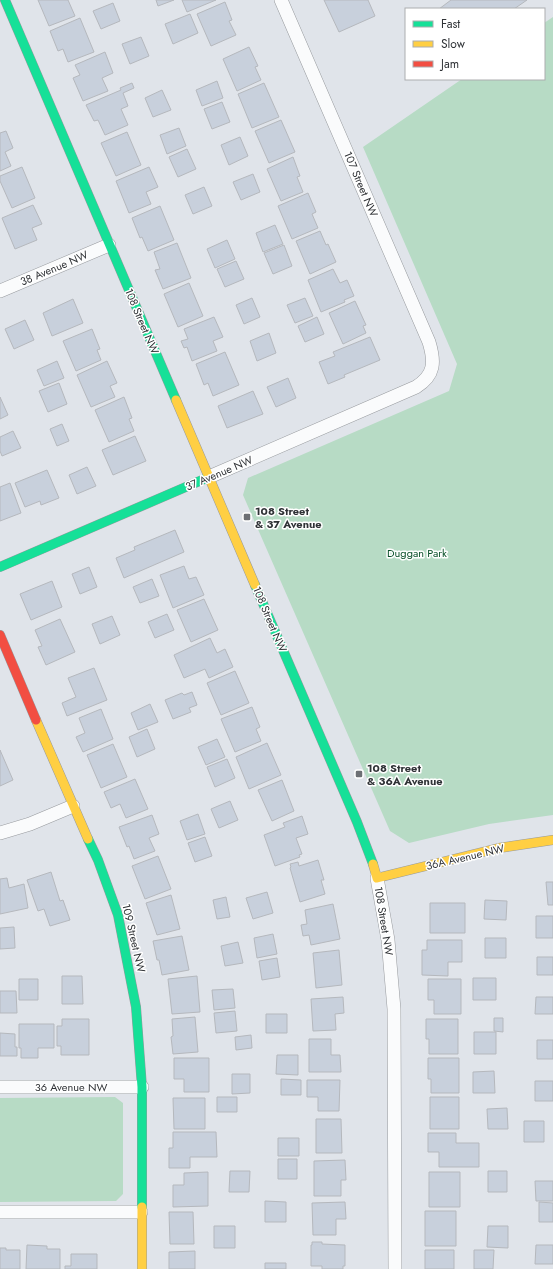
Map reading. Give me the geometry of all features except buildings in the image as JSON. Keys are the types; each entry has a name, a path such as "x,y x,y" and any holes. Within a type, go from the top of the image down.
{"street":[{"name":"107 Street NW","path":"281,0 429,342 433,357 432,370"},
{"name":"108 Street NW","path":"4,6 109,245 371,857 377,878 388,940 394,1009 395,1269"},
{"name":"38 Avenue NW","path":"0,291 109,245"},
{"name":"37 Avenue NW","path":"0,567 416,387 423,382 432,370"},
{"name":"109 Street NW","path":"0,635 73,806 98,860 118,915 136,1007 142,1088 142,1269"},
{"path":"0,832 30,824 73,806"},
{"name":"36A Avenue NW","path":"377,878 499,848 553,840"},
{"name":"36 Avenue NW","path":"0,1088 142,1088"},
{"path":"0,1212 141,1212"}],"green space":[{"name":"Duggan Park","path":"553,17 553,815 489,824 409,843 390,831 243,495 248,478 449,391 457,364 363,147 461,80 545,80 545,22"},
{"path":"115,1097 123,1103 123,1194 116,1201 0,1202 0,1098"}],"traffic: fast":[{"path":"5,0 176,400"},
{"path":"0,567 209,477"},
{"path":"255,585 357,822 373,864"},
{"path":"88,839 98,860 118,915 136,1007 142,1087 142,1207"}],"traffic: slow":[{"path":"176,400 255,585"},
{"path":"36,720 88,839"},
{"path":"373,864 377,878 499,848 553,840"},
{"path":"142,1207 142,1269"}],"traffic: jam":[{"path":"0,635 36,720"}],"place":[{"name":"108 Street & 37 Avenue","path":"247,517"},
{"name":"108 Street & 36A Avenue","path":"359,774"}]}
